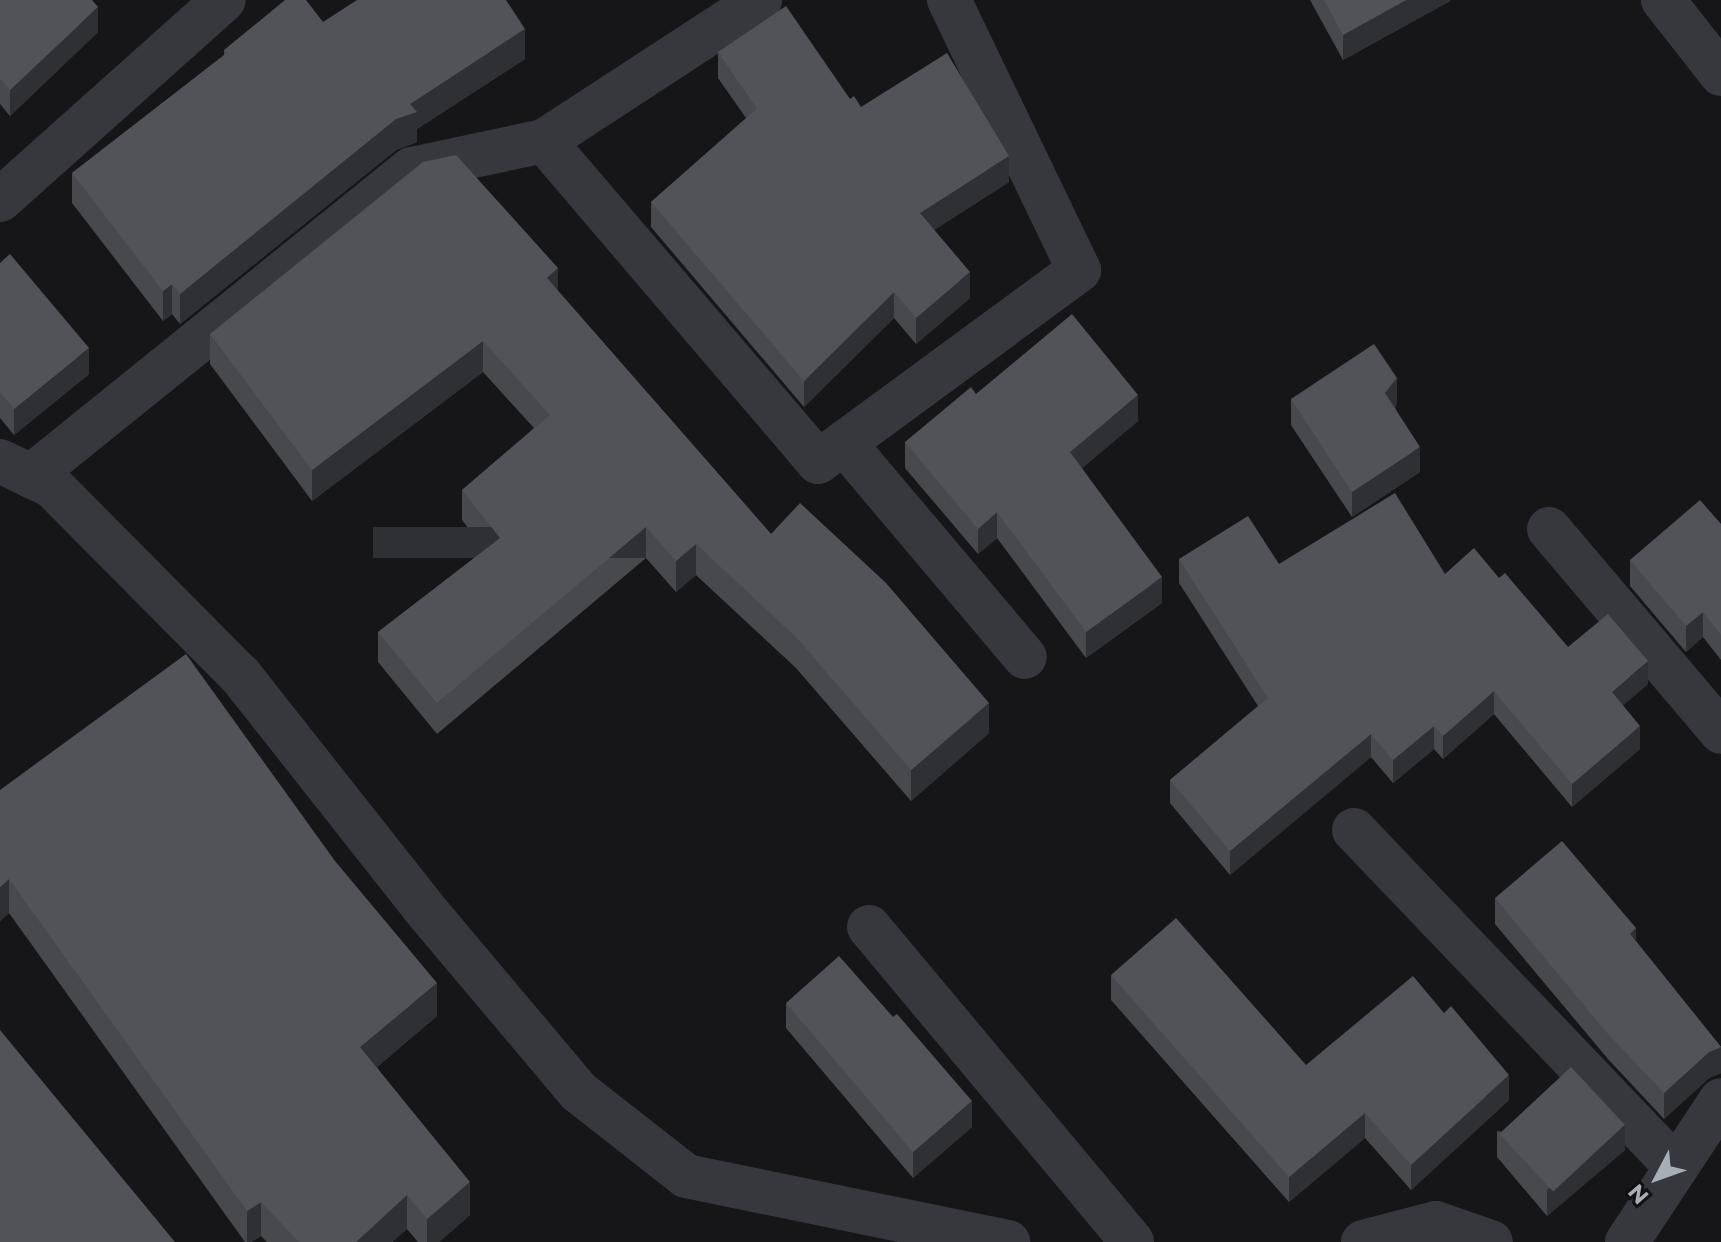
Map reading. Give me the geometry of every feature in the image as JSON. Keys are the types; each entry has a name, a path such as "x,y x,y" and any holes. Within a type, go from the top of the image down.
{"street":[{"path":"0,200 224,0"},
{"path":"760,0 544,141 412,169 16,469 52,486 240,675 423,907 579,1092 686,1176 1008,1242"},
{"path":"544,141 818,462 1079,270 949,0"},
{"path":"1663,0 1721,74"},
{"path":"844,443 1025,657"},
{"path":"1549,529 1721,732"},
{"path":"1354,830 1676,1167"},
{"path":"869,927 1132,1242"},
{"path":"1627,1242 1721,1100"},
{"path":"1363,1242 1436,1223 1491,1242"}],"building":[{"path":"0,0 92,0 98,7 10,90 0,79"},
{"path":"285,0 306,0 323,22 357,0 506,0 525,29 410,104 417,112 396,119 180,294 172,284 163,291 72,173 227,53 224,50"},
{"path":"1324,0 1406,0 1343,35"},
{"path":"786,6 850,99 854,96 861,107 947,53 1009,156 920,213 970,272 916,318 894,292 804,381 651,202 757,109 718,52"},
{"path":"456,155 558,268 547,278 771,534 800,503 886,583 989,703 911,770 796,637 696,544 676,561 646,527 437,703 378,632 500,538 462,490 550,415 483,341 312,470 210,334 423,162"},
{"path":"10,254 89,348 14,409 0,392 0,263"},
{"path":"1072,314 1138,395 1070,452 1162,577 1086,632 997,512 978,529 905,442 971,387 976,394"},
{"path":"1374,344 1397,378 1385,393 1420,447 1352,492 1291,399"},
{"path":"1395,493 1445,574 1474,548 1499,578 1505,573 1568,647 1608,614 1648,661 1612,692 1640,726 1572,784 1494,691 1443,736 1434,726 1393,760 1371,734 1230,851 1170,780 1268,698 1179,559 1248,516 1279,564"},
{"path":"1700,500 1721,524 1721,635 1703,612 1686,626 1630,560"},
{"path":"186,654 335,861 437,983 360,1047 470,1182 427,1219 407,1195 356,1242 299,1242 261,1202 247,1211 9,879 0,887 0,790"},
{"path":"1562,841 1636,928 1630,934 1721,1047 1709,1052 1664,1093 1608,1034 1495,898"},
{"path":"1176,918 1306,1065 1413,976 1444,1013 1451,1006 1509,1075 1411,1165 1365,1113 1289,1177 1111,975"},
{"path":"839,956 893,1017 897,1014 972,1101 913,1152 786,1003"},
{"path":"0,1030 175,1242 0,1242"},
{"path":"1571,1067 1625,1125 1553,1192 1499,1134"}]}
